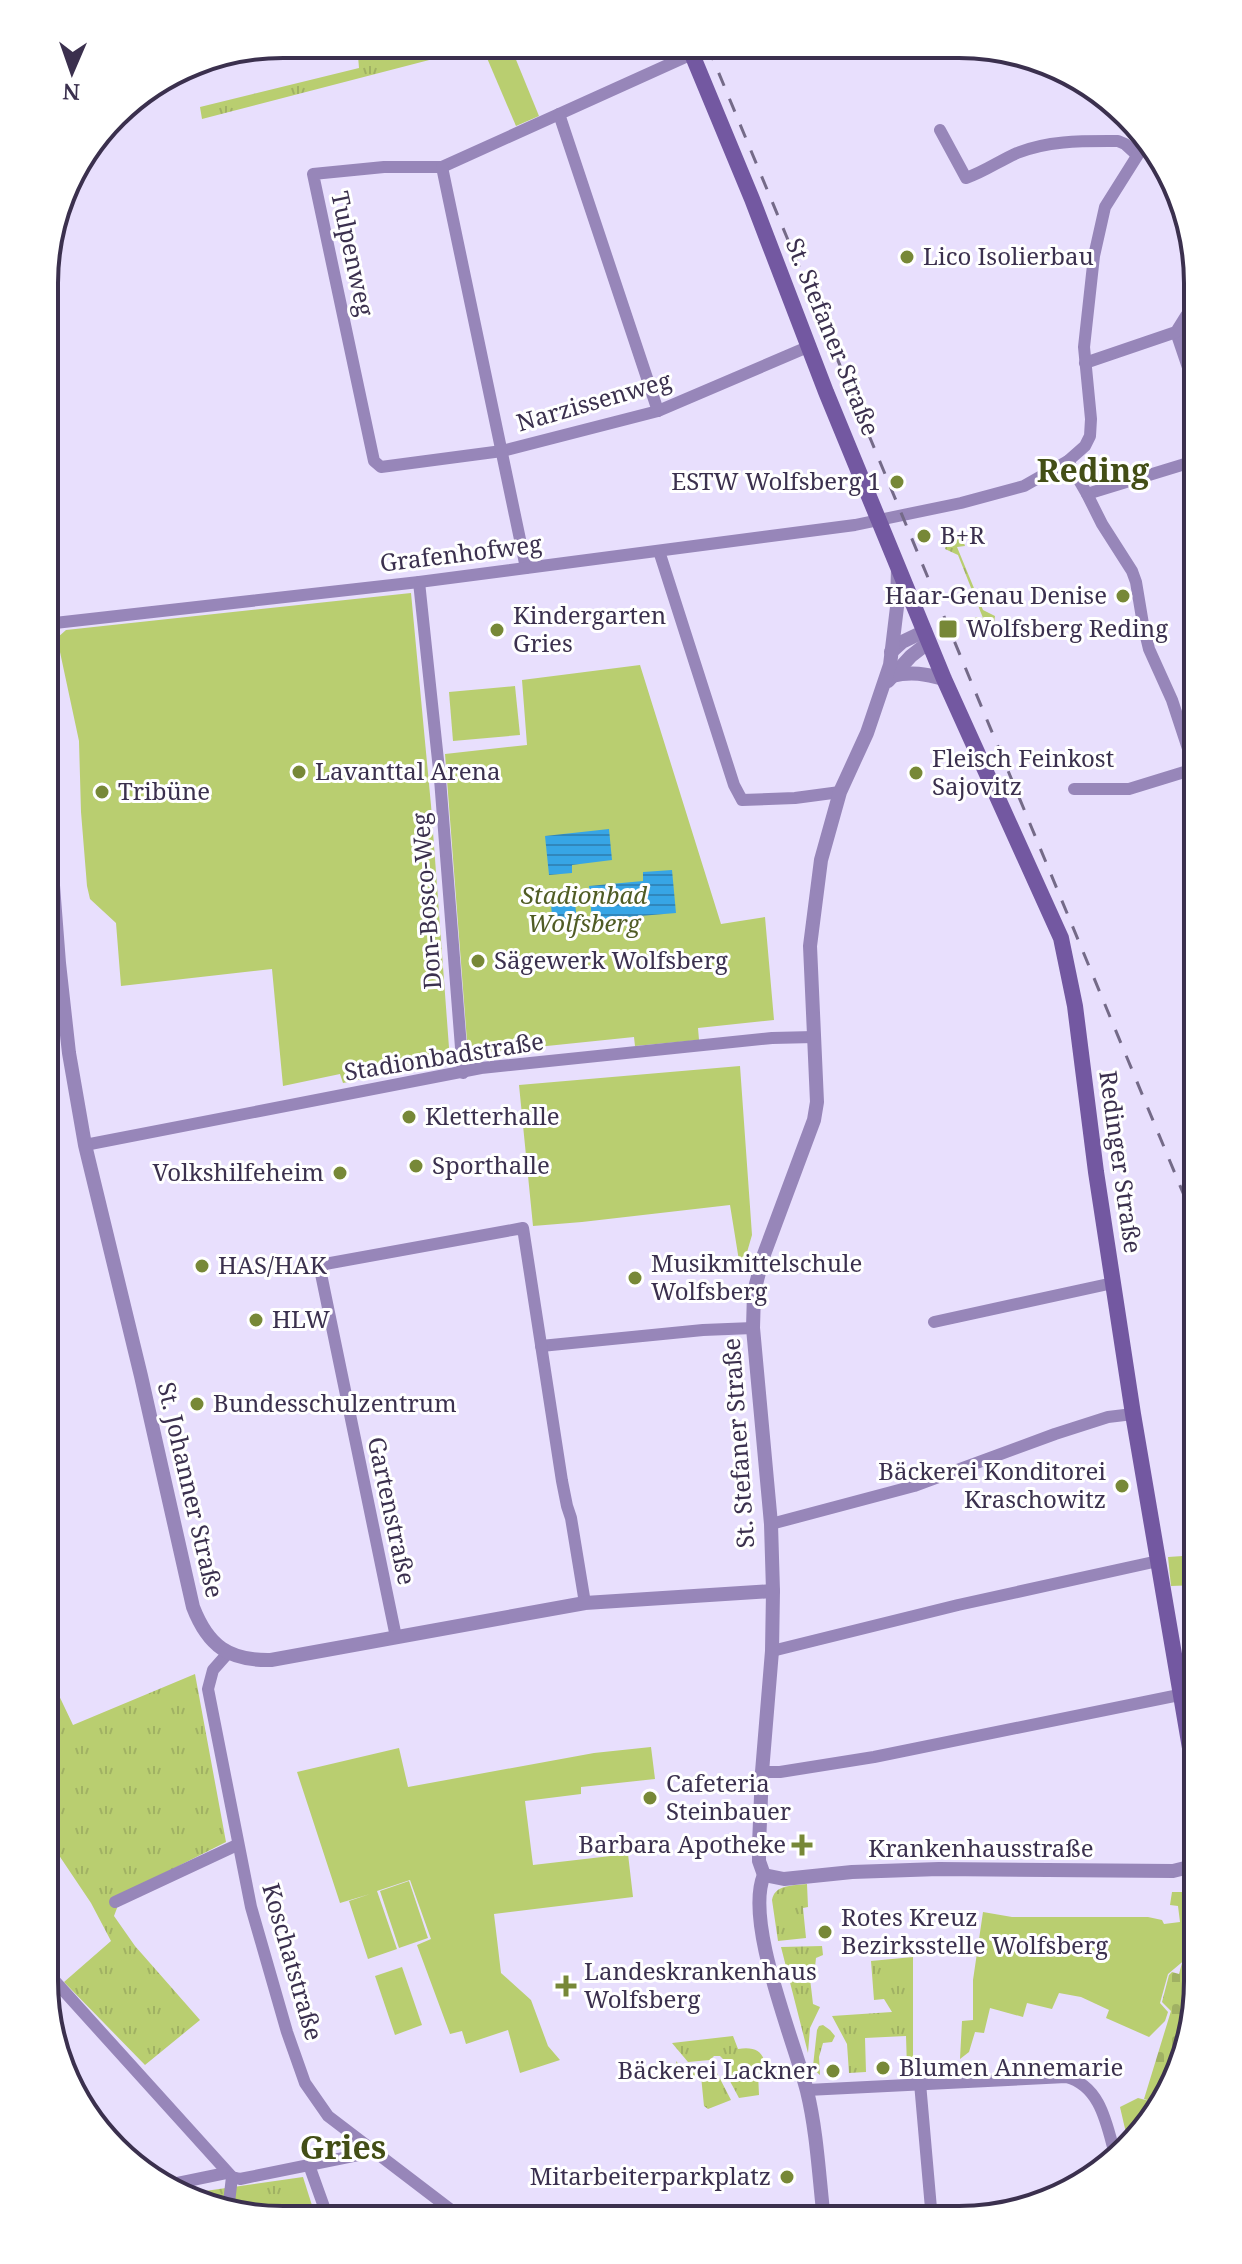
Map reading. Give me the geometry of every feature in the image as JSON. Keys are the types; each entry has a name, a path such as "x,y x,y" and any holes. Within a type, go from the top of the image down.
{"main road":[{"name":"St. Stefaner Straße","path":"694,58 898,563"},
{"name":"Redinger Straße","path":"898,563 944,679 1061,938 1075,1006 1096,1172 1184,1721"}],"street":[{"name":"Tulpenweg","path":"381,467 374,461 313,174 384,167 442,167 674,58"},
{"path":"559,114 658,411"},
{"path":"940,130 966,178 1018,153 1063,142 1118,141 1139,149"},
{"path":"1140,151 1105,207 1094,256 1084,347 1091,430 1085,446 1068,461 1132,571 1149,649 1172,700 1184,737"},
{"path":"442,167 526,568"},
{"path":"1085,363 1176,332 1184,319"},
{"path":"1176,332 1184,356"},
{"name":"Narzissenweg","path":"381,467 502,451 658,411 810,346"},
{"name":"Grafenhofweg","path":"58,623 419,582 880,520 1017,489 1068,461"},
{"path":"1087,494 1184,464"},
{"path":"659,551 728,766 742,800 840,792"},
{"name":"St. Stefaner Straße","path":"822,2206 807,2090 773,1980 759,1911 759,1887 764,1875 759,1861 773,1591 771,1524 753,1328 754,1292 758,1273 814,1120 817,1102 810,946 821,860 840,792 867,733 890,665 897,607 898,563"},
{"name":"Don-Bosco-Weg","path":"419,582 438,764 463,1073"},
{"path":"891,652 902,642 927,637"},
{"name":"St. Stefaner Straße","path":"881,692 927,637"},
{"path":"892,676 924,674 944,679"},
{"path":"1074,789 1129,789 1184,777"},
{"name":"St. Johanner Straße","path":"58,941 69,1053 85,1145 193,1607 207,1636 228,1653"},
{"name":"Stadionbadstraße","path":"85,1145 481,1068 772,1038 814,1037"},
{"name":"Gartenstraße","path":"396,1637 320,1269 325,1264 523,1228 541,1346"},
{"path":"934,1322 1113,1283"},
{"path":"585,1603 541,1346 753,1328"},
{"path":"771,1524 914,1486 1055,1434 1108,1417 1133,1414"},
{"path":"772,1651 958,1605 1158,1561"},
{"path":"228,1653 243,1658 271,1660 585,1603 773,1591"},
{"name":"Koschatstraße","path":"228,1653 213,1670 208,1689 237,1845 255,1921 305,2083 328,2116 446,2206"},
{"path":"762,1772 874,1757 1179,1695"},
{"path":"115,1902 237,1845"},
{"name":"Krankenhausstraße","path":"764,1875 784,1879 852,1872 939,1869 1184,1870"},
{"path":"58,1985 229,2175 240,2179 373,2152"},
{"path":"807,2090 1055,2076 1075,2079 1095,2097 1112,2145"},
{"path":"920,2083 931,2206"},
{"path":"309,2165 324,2206"},
{"path":"184,2182 229,2175"},
{"path":"228,2199 229,2175"}],"green space":[{"path":"358,58 437,58 202,119 200,107 359,68"},
{"path":"487,58 515,58 539,116 516,126"},
{"path":"957,536 963,540 965,546 957,547 983,610 995,616 994,623 986,627 979,628 975,619 983,618 958,555 945,549 948,539"},
{"name":"Lavanttal Arena","path":"411,593 450,1061 343,1083 340,1074 283,1086 272,969 121,986 116,923 90,899 87,886 79,741 58,643 58,637 66,630"},
{"name":"Stadionbad Wolfsberg","path":"640,665 721,924 765,917 774,1020 698,1028 699,1040 635,1046 634,1037 468,1054 445,754 527,745 522,680"},
{"path":"515,686 520,735 453,741 449,692"},
{"path":"740,1066 752,1235 741,1273 730,1205 533,1226 519,1085"},
{"path":"1184,1556 1184,1586 1171,1586 1168,1557"},
{"path":"195,1674 226,1842 113,1899 117,1908 114,1916 135,1946 200,2020 145,2065 64,1982 111,1941 91,1903 58,1854 58,1693 73,1725"},
{"path":"651,1747 655,1779 581,1787 581,1794 525,1801 533,1865 628,1854 633,1897 494,1914 501,1973 531,2000 548,2046 560,2060 520,2073 508,2030 466,2044 462,2031 450,2034 417,1945 431,1939 410,1880 377,1891 397,1949 368,1959 349,1901 370,1894 340,1903 297,1772 399,1748 408,1787 594,1753"},
{"path":"409,1881 428,1938 399,1948 380,1891"},
{"path":"807,1884 808,1907 803,1908 806,1938 778,1941 772,1900 774,1895 785,1887"},
{"path":"1172,1892 1184,1892 1184,1961 1168,1974 1160,2003 1168,2012 1165,2021 1149,2037 1106,2018 1109,2010 1081,1997 1059,1993 1052,2009 1027,2003 1023,2017 990,2008 984,2033 975,2032 969,2052 960,2059 962,2021 973,2020 973,1980 983,1912 1012,1917 1148,1917 1162,1920 1164,1924 1180,1922 1178,1906 1170,1905"},
{"path":"822,1946 823,1955 816,1958 815,1967 809,1970 813,2004 820,2007 810,2028 808,2053 781,1947"},
{"path":"913,1957 913,2069 907,2068 906,2036 865,2038 866,2072 849,2073 847,2044 832,2016 892,2012 884,1999 874,2000 871,1961"},
{"path":"1184,1962 1184,1996 1180,2025 1167,2067 1149,2100 1144,2099 1171,2011 1162,2002 1169,1975 1172,1972 1179,1974"},
{"path":"402,1967 422,2025 395,2035 375,1976"},
{"path":"823,2025 835,2036 832,2042 823,2043 819,2057 820,2075 813,2066 817,2030"},
{"path":"733,2036 738,2049 755,2050 764,2060 767,2071 758,2073 759,2095 739,2098 724,2070 725,2061 720,2056 688,2062 672,2043"},
{"path":"676,2061 684,2071 716,2071 731,2100 708,2109 704,2106 701,2076 678,2078"},
{"path":"1138,2098 1149,2101 1126,2131 1120,2107"},
{"path":"303,2177 312,2206 254,2204 204,2191"}],"water":[{"path":"609,829 612,860 572,865 572,873 549,875 545,836"},
{"path":"672,870 676,913 592,920 589,886 643,881 643,872"},
{"path":"574,894 577,921 553,924 550,896"}],"railway":[{"path":"713,58 1184,1195"}],"place":[{"name":"Lico Isolierbau","path":"907,257"},
{"name":"ESTW Wolfsberg 1","path":"897,482"},
{"name":"B+R","path":"924,536"},
{"name":"Haar-Genau Denise","path":"1123,596"},
{"name":"Wolfsberg Reding","path":"948,629"},
{"name":"Kindergarten Gries","path":"497,630"},
{"name":"Lavanttal Arena","path":"299,772"},
{"name":"Fleisch Feinkost Sajovitz","path":"916,773"},
{"name":"Tribüne","path":"102,792"},
{"name":"Sägewerk Wolfsberg","path":"478,961"},
{"name":"Kletterhalle","path":"409,1117"},
{"name":"Sporthalle","path":"416,1166"},
{"name":"Volkshilfeheim","path":"340,1173"},
{"name":"HAS/HAK","path":"202,1266"},
{"name":"Musikmittelschule Wolfsberg","path":"635,1278"},
{"name":"HLW","path":"256,1320"},
{"name":"Bundesschulzentrum","path":"197,1404"},
{"name":"Bäckerei Konditorei Kraschowitz","path":"1122,1486"},
{"name":"Cafeteria Steinbauer","path":"650,1798"},
{"name":"Barbara Apotheke","path":"802,1845"},
{"name":"Rotes Kreuz Bezirksstelle Wolfsberg","path":"825,1932"},
{"name":"Landeskrankenhaus Wolfsberg","path":"566,1986"},
{"name":"Blumen Annemarie","path":"883,2068"},
{"name":"Bäckerei Lackner","path":"833,2071"},
{"name":"Mitarbeiterparkplatz","path":"787,2177"}],"district":[{"name":"Reding","path":"1093,471"},
{"name":"Gries","path":"343,2148"}]}
